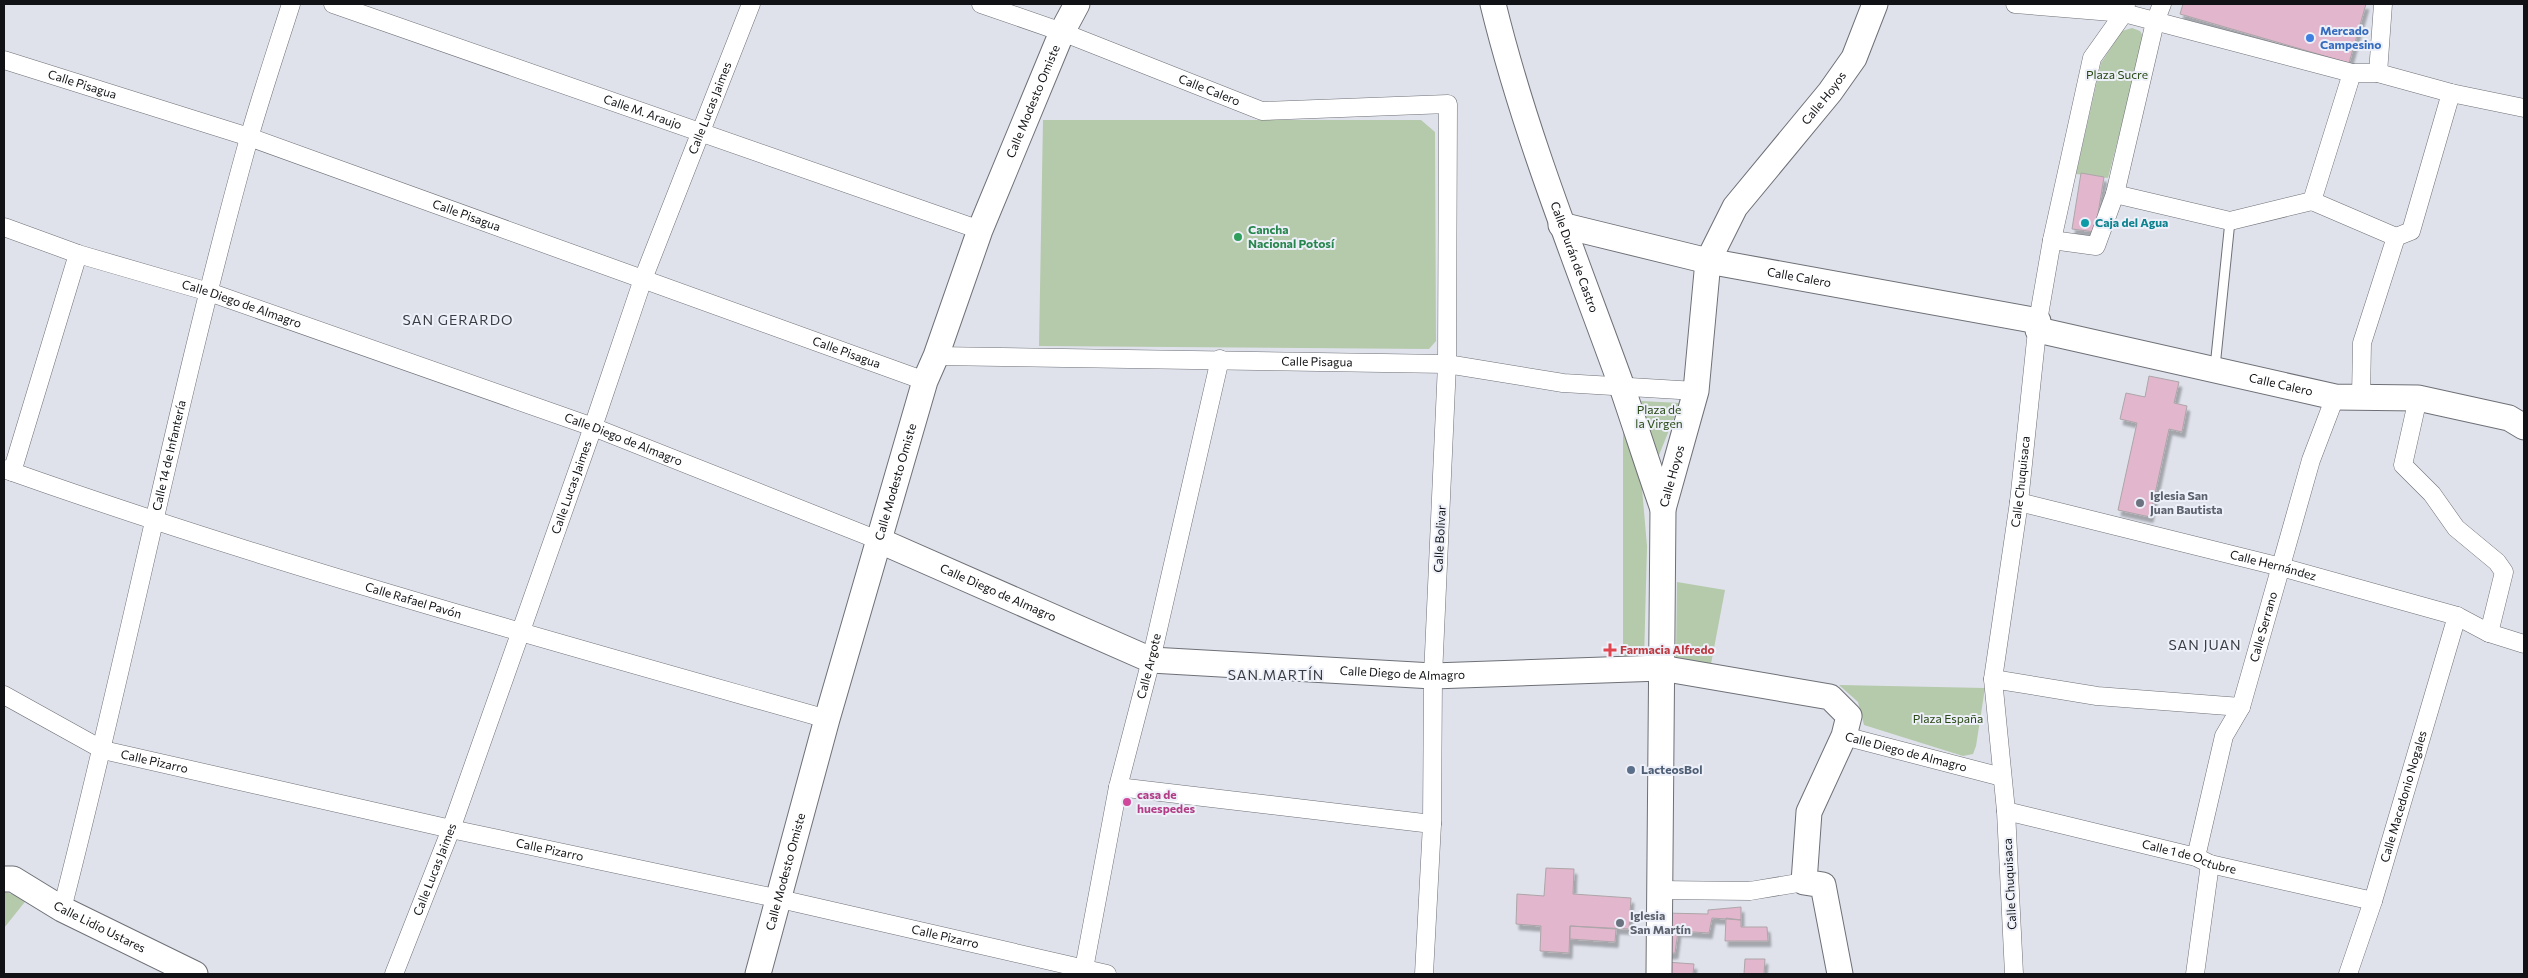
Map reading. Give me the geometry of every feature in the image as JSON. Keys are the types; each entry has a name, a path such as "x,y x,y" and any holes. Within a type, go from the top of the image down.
{"main road":[{"name":"Calle Modesto Omiste","path":"758,974 780,899 827,719 925,381 936,356 980,230 1062,32 1077,4"},
{"name":"Calle Durán de Castro","path":"1493,4 1505,56 1560,224 1622,387 1663,509"},
{"name":"Calle Hoyos","path":"1659,974 1658,890 1663,509 1696,391 1708,261 1735,207 1830,92 1854,58 1875,4"},
{"name":"Calle Calero","path":"1560,224 1708,261 2038,325 2215,370 2335,397 2418,398 2517,422"},
{"name":"Calle Diego de Almagro","path":"878,540 1151,660 1433,676 1660,668 1830,697 1849,716 1844,736"},
{"path":"1840,974 1823,885 1804,882 1809,812 1844,736"},
{"name":"Calle Lidio Ustares","path":"4,879 13,879 62,909 195,974"}],"street":[{"name":"Calle 14 de Infantería","path":"62,909 103,750 153,520 209,292 249,137 291,4"},
{"name":"Calle M. Araujo","path":"333,4 980,230"},
{"name":"Calle Lucas Jaimes","path":"394,974 451,829 594,427 643,279 751,4"},
{"name":"Calle Calero","path":"981,4 1062,32 1262,111 1448,104"},
{"path":"2015,4 2125,8 2155,22 2352,73 2378,73 2451,93 2524,108"},
{"path":"2052,240 2096,246 2115,194 2155,22 2162,4"},
{"path":"2378,73 2383,4"},
{"name":"Calle Chuquisaca","path":"2014,974 2006,811 1993,679 2019,502 2038,325 2052,240 2092,58 2125,8"},
{"name":"Calle Pisagua","path":"4,60 249,137 925,381"},
{"path":"2312,201 2352,73"},
{"path":"2115,194 2230,221 2312,201 2396,237 2411,232 2451,93"},
{"name":"Calle Bolivar","path":"1424,974 1432,824 1433,676 1447,364 1448,104"},
{"name":"Calle Diego de Almagro","path":"4,227 78,254 209,292 594,427 878,540"},
{"path":"2361,397 2362,343 2396,237"},
{"path":"8,470 78,254"},
{"name":"Calle Pisagua","path":"936,356 1447,364 1563,383 1696,391"},
{"name":"Calle Argote","path":"1083,972 1118,787 1151,660 1220,359"},
{"name":"Calle Serrano","path":"2195,974 2203,860 2224,736 2241,707 2311,460 2335,397"},
{"path":"2418,398 2403,465 2432,494 2456,528 2498,562 2504,572 2489,633"},
{"name":"Calle Rafael Pavón","path":"8,470 153,520 521,633 827,719"},
{"name":"Calle Hernández","path":"2019,502 2281,567 2457,616 2489,633 2524,644"},
{"name":"Calle Macedonio Nogales","path":"2348,974 2372,901 2457,616"},
{"path":"1993,679 2097,696 2241,707"},
{"name":"Calle Pizarro","path":"4,695 103,750 451,829 780,899 1083,972 1107,974"},
{"name":"Calle Diego de Almagro","path":"1844,736 2002,777"},
{"path":"1118,787 1432,824"},
{"name":"Calle 1 de Octubre","path":"2006,811 2372,901"},
{"path":"1658,890 1750,891 1804,882"}],"lane":[{"path":"2215,370 2230,221"}],"green space":[{"name":"Plaza Sucre","path":"2132,28 2140,31 2144,38 2108,178 2076,174 2101,63 2122,31"},
{"name":"Cancha Nacional Potosí","path":"1043,120 1421,120 1435,132 1436,341 1429,349 1039,346"},
{"name":"Plaza de la Virgen","path":"1641,401 1680,403 1657,460"},
{"path":"1623,423 1641,477 1647,546 1644,660 1623,660"},
{"path":"1677,582 1725,590 1711,664 1676,657"},
{"name":"Plaza España","path":"1839,685 1985,688 1976,746 1973,754 1963,756 1864,725 1858,702"},
{"path":"4,892 28,898 4,928"}],"building":[{"name":"Mercado Campesino","path":"2183,4 2366,4 2349,63 2180,14"},
{"path":"2081,173 2104,177 2095,232 2072,229"},
{"path":"2149,376 2179,382 2174,403 2187,406 2182,432 2169,429 2150,517 2118,510 2137,423 2120,419 2126,393 2145,397"},
{"path":"1546,868 1574,869 1573,894 1631,898 1629,929 1570,926 1569,953 1540,951 1541,926 1516,924 1517,894 1544,896"},
{"path":"1741,907 1741,920 1712,918 1709,933 1678,931 1675,953 1662,954 1664,913 1708,914 1708,910"},
{"path":"1726,918 1741,920 1741,927 1767,927 1768,941 1725,941"},
{"path":"1570,926 1616,929 1615,942 1570,939"},
{"path":"1745,959 1765,959 1764,974 1744,974"},
{"path":"1666,962 1694,964 1693,974 1666,974"}],"place":[{"name":"Mercado Campesino","path":"2310,38"},
{"name":"Caja del Agua","path":"2085,223"},
{"name":"Cancha Nacional Potosí","path":"1238,237"},
{"name":"Iglesia San Juan Bautista","path":"2140,503"},
{"name":"Farmacia Alfredo","path":"1610,650"},
{"name":"LacteosBol","path":"1631,770"},
{"name":"casa de huespedes","path":"1127,802"},
{"name":"Iglesia San Martín","path":"1620,923"}],"district":[{"name":"SAN GERARDO","path":"458,320"},
{"name":"SAN JUAN","path":"2205,645"},
{"name":"SAN MARTÍN","path":"1276,675"}]}
